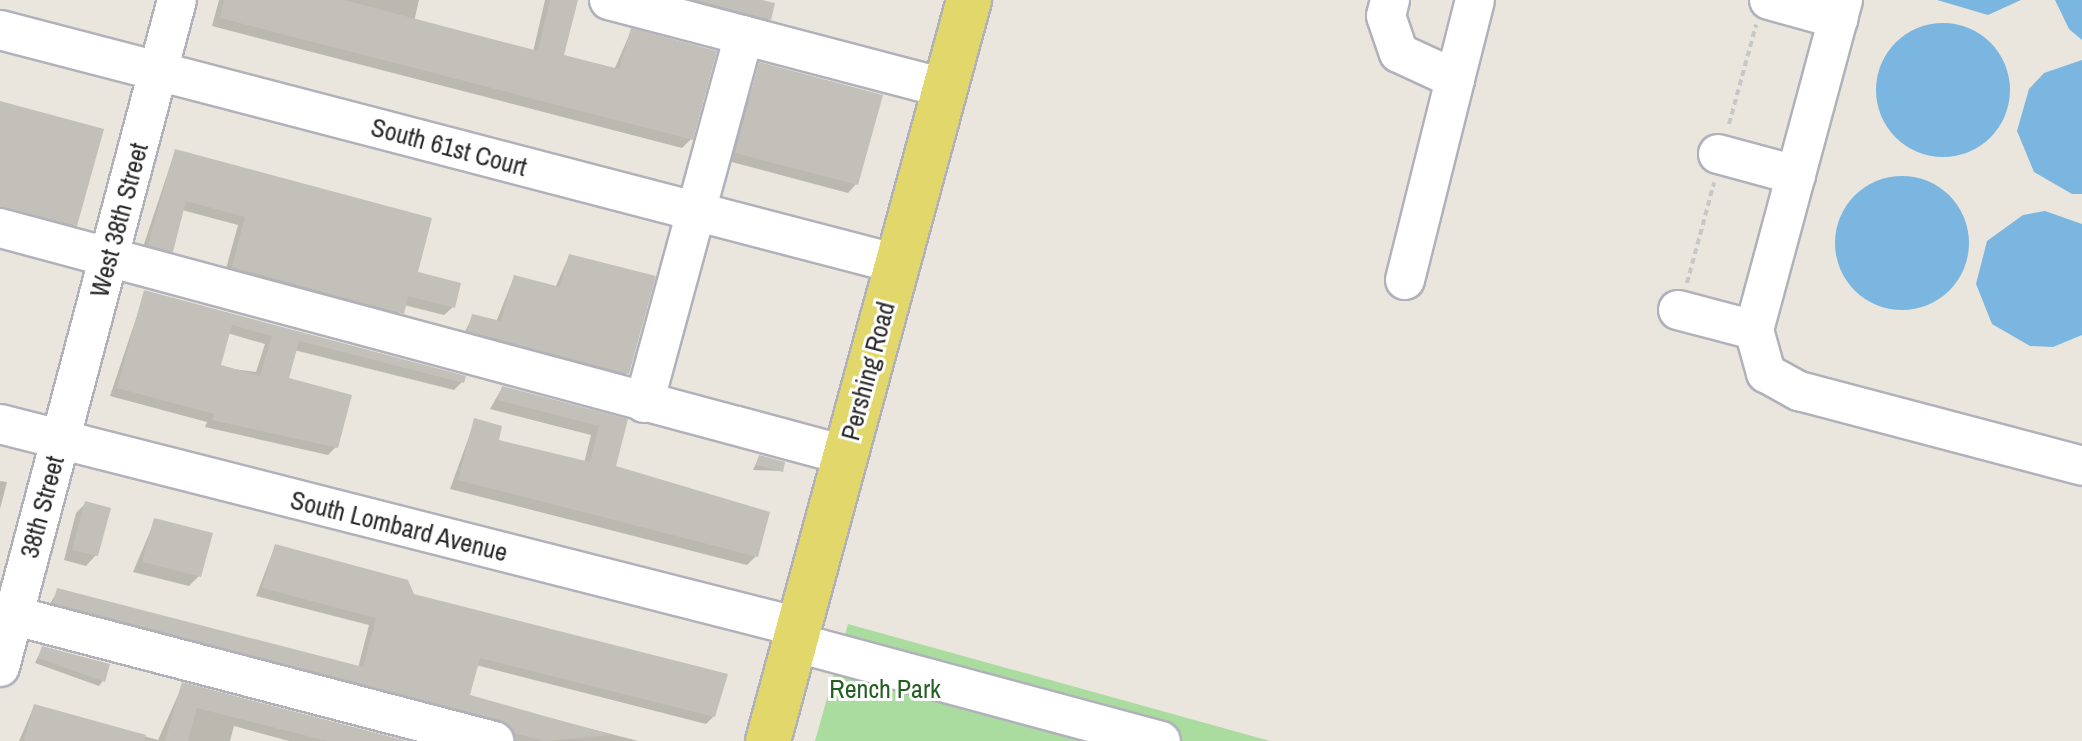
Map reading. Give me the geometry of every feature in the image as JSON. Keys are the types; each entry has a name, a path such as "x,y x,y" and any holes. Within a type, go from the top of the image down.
{"main road":[{"name":"Pershing Road","path":"768,741 969,0"}],"street":[{"name":"West 38th Street","path":"60,440 177,0"},
{"path":"609,0 945,88"},
{"path":"1390,0 1386,16 1399,53 1455,79"},
{"path":"1405,280 1475,0"},
{"path":"1765,8 1841,10 1754,330 1766,373 1799,391 2082,466"},
{"name":"South 61st Court","path":"0,30 898,264"},
{"path":"644,403 744,35"},
{"path":"1721,155 1796,175"},
{"path":"0,228 845,455"},
{"path":"1682,302 1754,330"},
{"name":"South Lombard Avenue","path":"0,424 796,634 1161,741"},
{"name":"38th Street","path":"0,667 7,614 60,440"},
{"path":"7,614 494,741"}],"path":[{"path":"1682,302 1721,155 1765,8"}],"green space":[{"name":"Rench Park","path":"848,624 1270,741 815,741"}],"water":[{"path":"1937,0 2021,0 1988,15"},
{"path":"2055,0 2082,0 2082,40 2069,29"},
{"path":"1943,23 1969,28 1991,42 2005,64 2010,90 2005,116 1991,138 1969,152 1943,157 1917,152 1895,138 1881,116 1876,90 1881,64 1895,42 1917,28"},
{"path":"2082,60 2082,194 2072,194 2034,172 2017,131 2029,89 2044,73"},
{"path":"1902,176 1928,181 1950,195 1964,217 1969,243 1964,269 1950,291 1928,305 1902,310 1876,305 1854,291 1840,269 1835,243 1840,217 1854,195 1876,181"},
{"path":"2045,211 2082,224 2082,335 2053,347 2030,346 1992,324 1976,284 1987,241 2023,215"}],"building":[{"path":"224,0 344,0 538,51 550,0 578,0 564,55 619,69 631,28 717,51 693,140 220,18"},
{"path":"696,0 762,0 775,3 771,20"},
{"path":"759,62 883,95 858,185 735,153"},
{"path":"0,101 104,129 77,226 0,207"},
{"path":"175,149 432,218 418,272 461,283 455,308 408,296 404,314 232,267 245,217 186,201 173,252 148,245"},
{"path":"569,254 656,276 629,374 467,331 472,314 501,321 514,275 560,287"},
{"path":"144,290 466,376 464,383 299,341 289,378 352,395 338,448 212,420 214,414 117,388","holes":["232,325 272,336 260,376 221,365"]},
{"path":"502,386 628,419 616,466 770,512 758,557 458,480 474,418 502,426 499,440 590,462 599,426 498,400"},
{"path":"759,455 785,462 783,472 756,465"},
{"path":"85,501 111,508 98,556 72,550"},
{"path":"154,518 213,533 201,577 142,562"},
{"path":"275,544 408,580 414,594 728,674 715,717 480,658 470,695 612,735 544,741 514,733 500,720 53,603 57,588 363,667 376,618 262,588"},
{"path":"42,646 110,664 105,682 38,658"},
{"path":"182,682 407,741 327,741 197,708 188,741 165,741"},
{"path":"34,704 146,735 145,741 24,741"}]}
